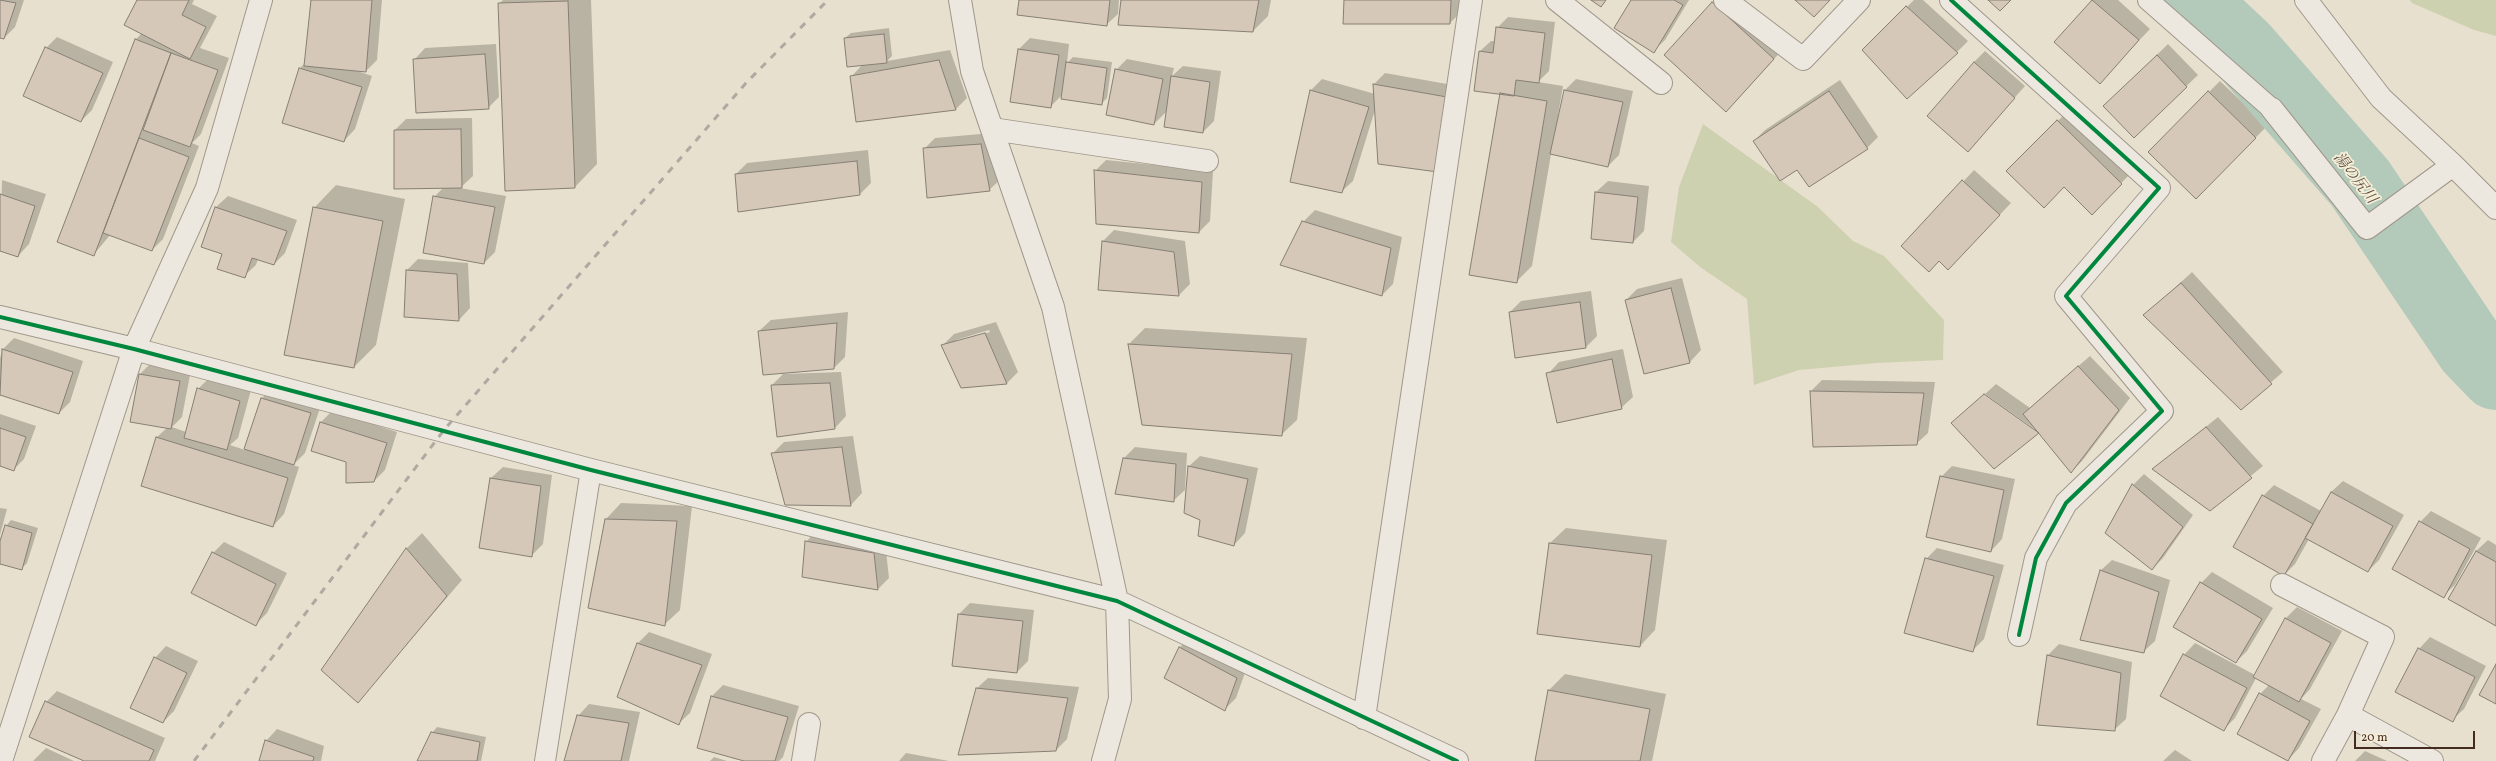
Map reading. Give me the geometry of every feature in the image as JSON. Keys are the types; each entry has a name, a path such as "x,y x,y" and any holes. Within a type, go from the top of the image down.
{"street":[{"path":"1,761 134,349 207,188 261,0"},
{"path":"960,0 972,71 1053,308 1117,601 1120,699 1103,761"},
{"path":"1364,718 1471,0"},
{"path":"1557,0 1661,83"},
{"path":"1725,0 1803,59 1859,0"},
{"path":"1951,0 2159,188 2066,296 2162,411 2066,503 2036,558 2020,635"},
{"path":"2306,0 2381,98 2453,165 2496,208"},
{"path":"2272,109 2367,228 2453,165"},
{"path":"992,129 1207,161"},
{"path":"0,317 134,349 591,470 1117,601 1457,761"},
{"path":"2282,585 2383,637 2348,715 2324,761"},
{"path":"2348,715 2432,761"},
{"path":"803,761 809,724"}],"lane":[{"path":"2148,0 2272,109"},
{"path":"545,761 591,470"}],"green space":[{"path":"2410,0 2496,0 2496,36 2474,30 2412,3"},
{"path":"1703,124 1818,207 1853,241 1884,256 1944,320 1943,360 1877,363 1799,370 1754,385 1747,299 1700,267 1671,242 1679,187"}],"building":[{"path":"0,0 16,3 4,39 0,38"},
{"path":"137,0 189,0 182,15 206,27 190,59 124,25"},
{"path":"311,0 372,0 366,72 304,66"},
{"path":"1019,0 1110,0 1107,26 1017,15"},
{"path":"1121,0 1259,0 1253,32 1118,25"},
{"path":"1344,0 1451,0 1450,24 1343,24"},
{"path":"1591,0 1606,0 1601,7"},
{"path":"1631,0 1674,0 1683,5 1654,53 1614,28"},
{"path":"1795,0 1830,0 1814,17"},
{"path":"1988,0 2011,0 2000,11"},
{"path":"2092,0 2139,40 2100,84 2054,42"},
{"path":"568,1 575,188 505,191 498,3"},
{"path":"1712,2 1774,59 1726,112 1664,55"},
{"path":"1906,6 1958,53 1907,99 1862,50"},
{"path":"1496,27 1545,33 1539,83 1516,80 1514,96 1474,91 1479,51 1493,53"},
{"path":"884,34 887,63 847,67 844,38"},
{"path":"135,39 171,53 94,256 57,242"},
{"path":"45,47 103,73 81,122 23,96"},
{"path":"1018,49 1059,55 1051,108 1010,102"},
{"path":"171,53 218,70 190,147 143,130"},
{"path":"485,54 489,109 416,113 413,59"},
{"path":"2157,55 2187,87 2134,138 2103,106"},
{"path":"939,60 956,110 856,122 850,76"},
{"path":"1066,62 1107,68 1102,105 1061,99"},
{"path":"1974,62 2015,98 1968,152 1927,116"},
{"path":"299,68 362,87 344,142 282,123"},
{"path":"1115,69 1163,79 1154,125 1106,115"},
{"path":"1171,76 1210,82 1203,133 1164,127"},
{"path":"1373,84 1447,97 1438,172 1378,164"},
{"path":"1310,90 1369,107 1342,193 1290,182"},
{"path":"1564,90 1623,102 1608,167 1550,154"},
{"path":"1829,91 1868,149 1809,187 1797,170 1780,181 1753,141"},
{"path":"2208,91 2256,138 2196,199 2148,152"},
{"path":"1500,93 1547,101 1517,283 1469,275"},
{"path":"2057,120 2122,184 2092,215 2064,187 2044,208 2006,171"},
{"path":"461,129 462,188 394,189 394,130"},
{"path":"139,138 189,157 152,251 103,233"},
{"path":"981,144 990,191 927,198 923,148"},
{"path":"857,161 860,195 738,212 735,174"},
{"path":"1094,170 1202,182 1199,233 1096,224"},
{"path":"1962,180 2000,215 1948,270 1939,261 1929,272 1901,246"},
{"path":"1595,192 1638,197 1633,243 1591,239"},
{"path":"0,194 35,206 18,257 0,251"},
{"path":"433,196 495,207 484,264 423,253"},
{"path":"215,207 287,231 274,265 252,258 245,278 217,269 222,254 201,247"},
{"path":"313,207 383,221 354,368 284,355"},
{"path":"1302,221 1391,248 1382,296 1280,265"},
{"path":"1102,241 1174,252 1179,296 1098,290"},
{"path":"406,270 457,274 459,321 404,317"},
{"path":"2181,283 2272,384 2241,410 2143,315"},
{"path":"1671,288 1690,363 1644,374 1625,300"},
{"path":"1580,302 1586,348 1515,358 1509,312"},
{"path":"837,323 834,369 763,375 758,331"},
{"path":"985,333 1007,384 961,388 941,345"},
{"path":"1128,344 1292,354 1282,436 1142,425"},
{"path":"2,349 73,372 59,414 0,395"},
{"path":"1612,359 1622,409 1557,423 1546,373"},
{"path":"2078,366 2119,410 2071,473 2023,414"},
{"path":"139,374 180,381 171,429 130,422"},
{"path":"830,383 835,429 777,437 771,385"},
{"path":"197,388 240,401 227,450 184,438"},
{"path":"1810,391 1924,393 1917,445 1813,447"},
{"path":"1984,394 2039,433 1994,469 1951,423"},
{"path":"261,398 311,413 294,465 244,449"},
{"path":"320,422 387,443 374,482 346,483 346,462 311,451"},
{"path":"2206,427 2252,478 2210,511 2152,469"},
{"path":"0,428 26,437 14,471 0,466"},
{"path":"156,437 288,478 273,527 141,486"},
{"path":"842,447 851,506 785,505 771,453"},
{"path":"1123,458 1176,464 1174,502 1115,494"},
{"path":"1188,466 1248,479 1234,546 1198,536 1200,520 1184,513"},
{"path":"1940,476 2004,490 1991,552 1926,537"},
{"path":"490,478 541,486 532,557 479,548"},
{"path":"2132,484 2183,527 2152,570 2105,533"},
{"path":"2331,492 2393,526 2368,572 2305,538"},
{"path":"2262,495 2313,524 2284,576 2233,547"},
{"path":"605,519 677,521 665,626 588,608"},
{"path":"2419,521 2470,549 2444,598 2392,569"},
{"path":"5,525 32,533 22,570 0,564 0,541"},
{"path":"805,541 874,553 878,590 802,577"},
{"path":"1549,543 1652,555 1640,647 1537,634"},
{"path":"406,548 447,596 358,703 321,670"},
{"path":"2476,551 2496,562 2496,626 2448,599"},
{"path":"212,552 276,584 256,626 191,593"},
{"path":"1925,558 1994,576 1973,652 1904,633"},
{"path":"2100,570 2159,592 2144,653 2080,640"},
{"path":"2200,582 2262,619 2236,663 2173,627"},
{"path":"958,614 1023,621 1017,673 952,666"},
{"path":"2285,618 2331,643 2299,702 2253,677"},
{"path":"637,643 702,665 679,725 617,697"},
{"path":"1179,647 1237,678 1225,711 1164,678"},
{"path":"2418,648 2475,677 2453,722 2395,692"},
{"path":"2183,654 2247,688 2224,731 2160,696"},
{"path":"2047,655 2121,673 2115,731 2037,725"},
{"path":"154,657 187,673 163,723 130,708"},
{"path":"2496,664 2496,704 2479,695"},
{"path":"976,688 1068,698 1056,751 958,755"},
{"path":"1548,690 1650,709 1640,761 1535,761"},
{"path":"2259,693 2310,721 2288,761 2237,734"},
{"path":"711,696 788,717 775,761 744,761 697,748"},
{"path":"45,701 154,750 149,761 84,761 29,737"},
{"path":"577,715 629,723 621,761 564,761"},
{"path":"431,732 480,742 477,761 417,761"},
{"path":"265,740 314,757 313,761 259,761"}],"waterway":[{"name":"湯の尻川","path":"2191,0 2243,49 2360,183 2471,348 2496,374"}],"railway":[{"path":"194,761 444,430 746,83 828,0"}],"cycle path":[{"path":"1951,0 2159,188 2066,296 2162,411 2066,503 2036,558 2019,635"},
{"path":"0,317 134,349 591,470 1117,601 1457,761"}]}
